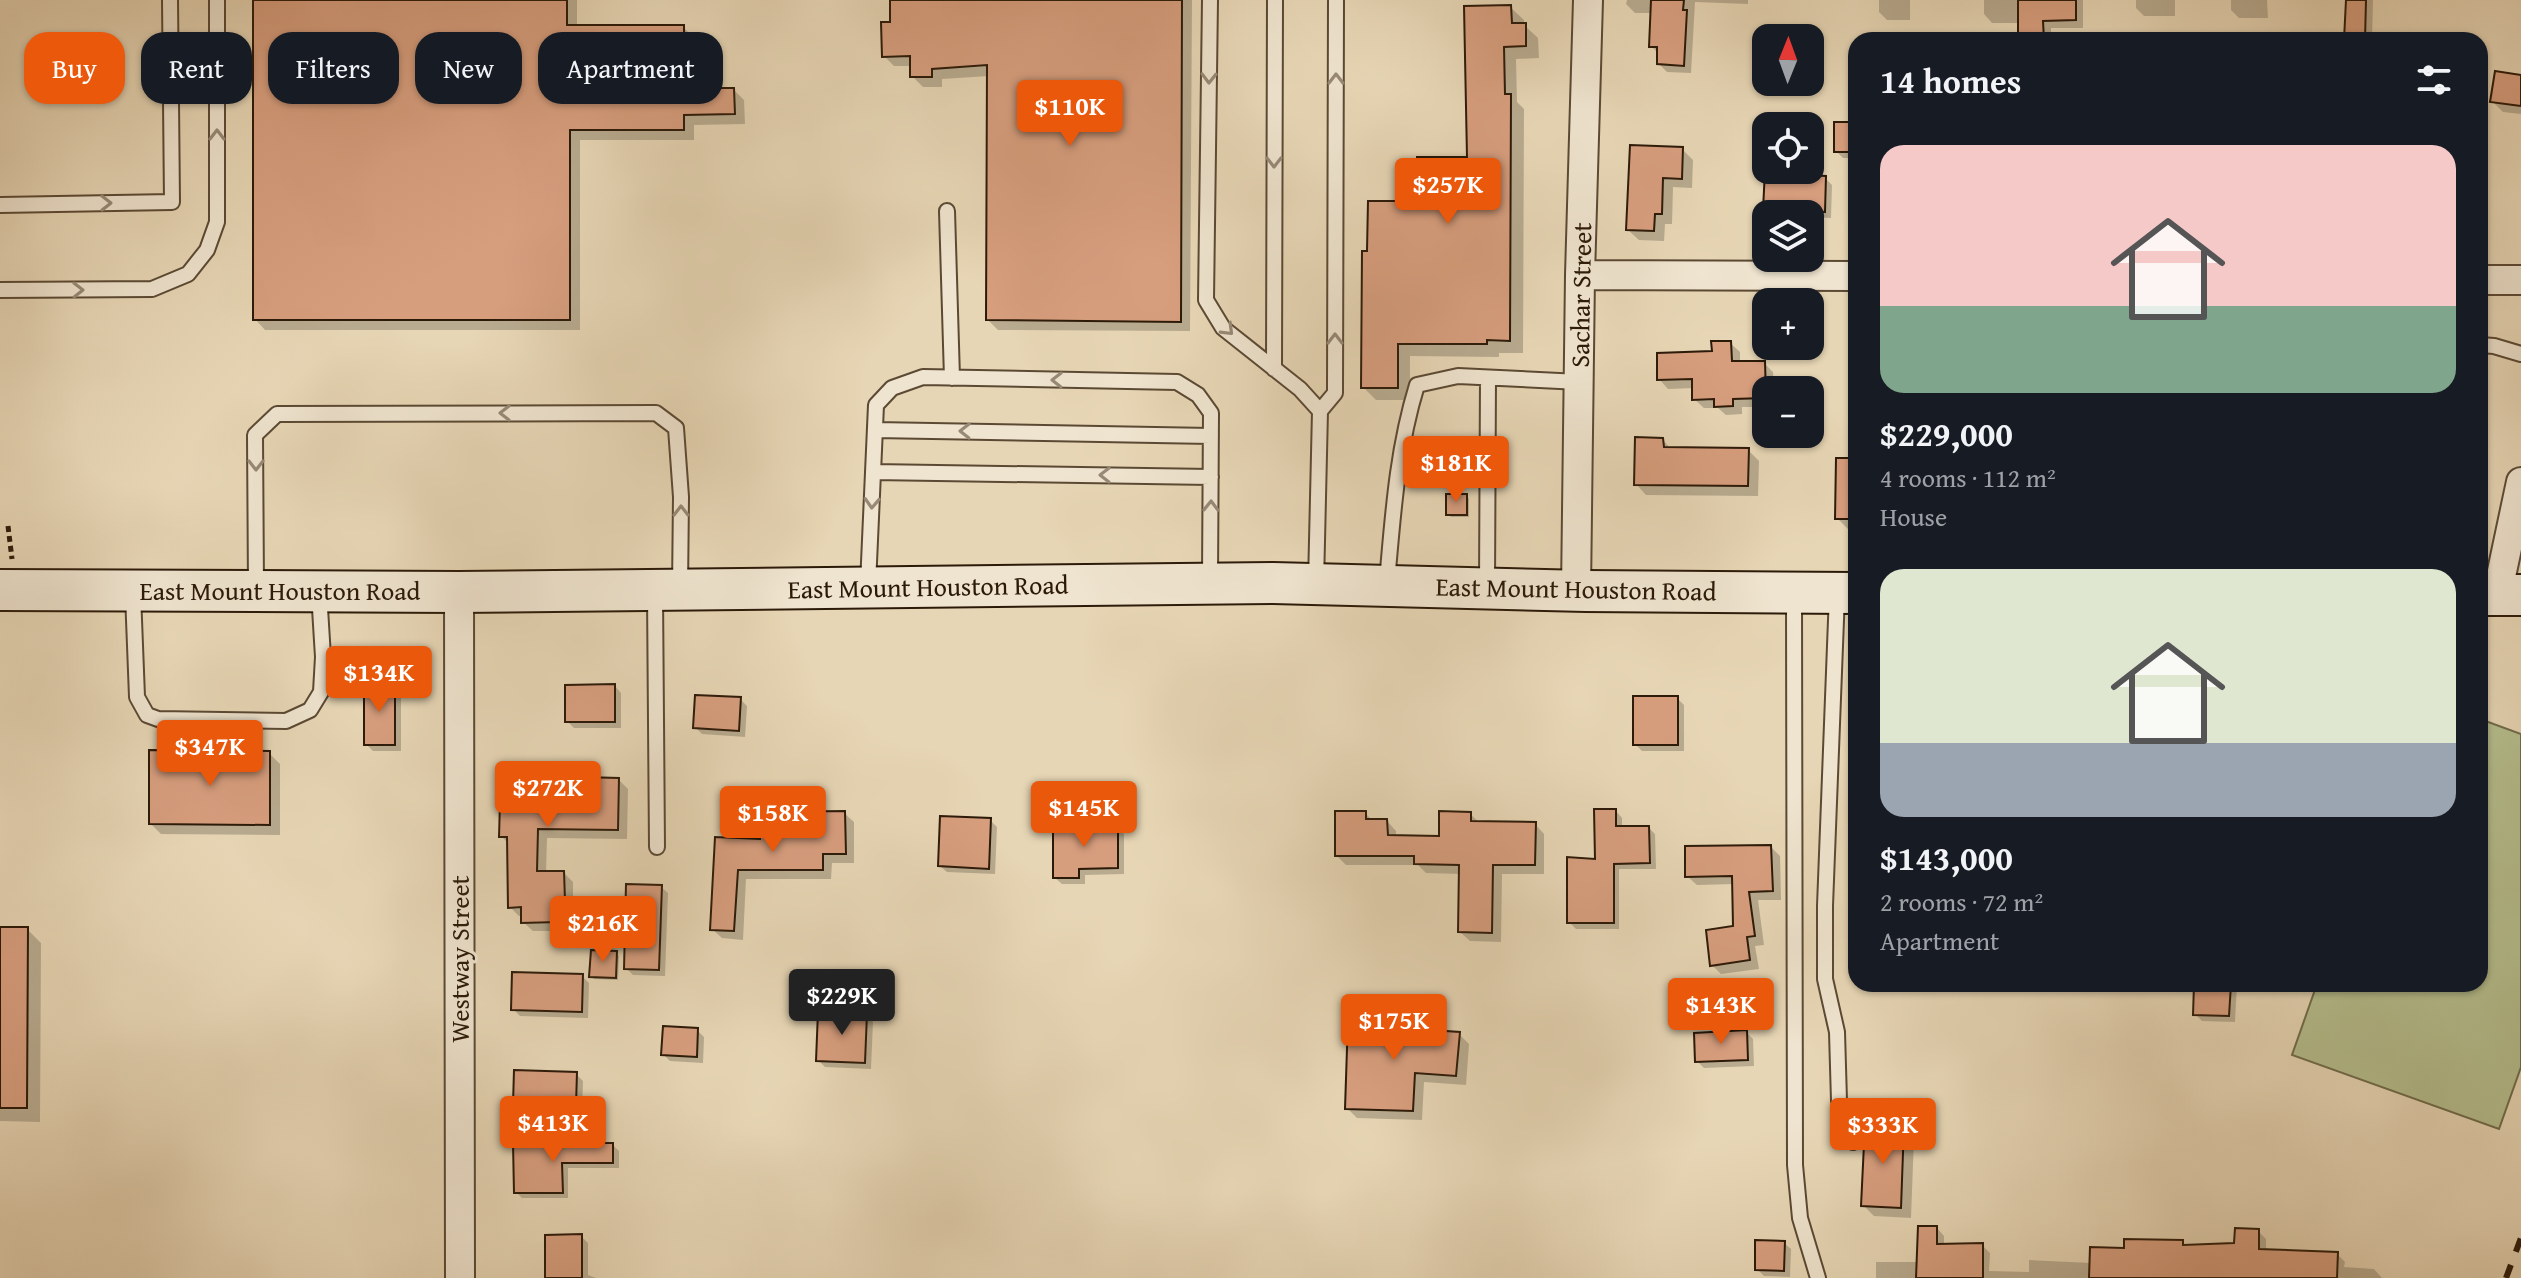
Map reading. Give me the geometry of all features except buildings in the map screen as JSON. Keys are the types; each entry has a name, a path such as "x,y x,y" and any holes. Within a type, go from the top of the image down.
{"main road":[{"name":"East Mount Houston Road","path":"6,581 133,591 459,592 1316,584 1576,591 1847,593"}],"street":[{"name":"Sachar Street","path":"1576,591 1580,275 1588,0"},
{"path":"1580,275 1848,276"},
{"path":"2488,280 2521,280"},
{"path":"2499,595 2521,482"},
{"name":"Westway Street","path":"459,592 460,1278"}],"lane":[{"path":"0,205 172,202 170,0"},
{"path":"0,290 152,289 188,274 207,250 217,222 217,0"},
{"path":"1210,0 1206,300 1223,328 1300,389 1320,411"},
{"path":"1274,369 1275,0"},
{"path":"1316,584 1320,411 1335,393 1336,0"},
{"path":"947,211 952,378"},
{"path":"2488,346 2521,354"},
{"path":"1387,586 1393,505 1404,426 1417,385 1458,376 1580,382"},
{"path":"868,587 876,405 892,388 923,377 1177,382 1198,395 1211,413 1210,584"},
{"path":"1487,589 1488,378"},
{"path":"256,591 255,435 277,414 656,413 676,428 681,497 668,589 657,847"},
{"path":"875,430 1211,436"},
{"path":"873,472 1211,477"},
{"path":"133,591 137,697 147,715 158,719 272,721 299,717 310,710 321,692 323,657 319,592"},
{"path":"1794,592 1795,1165 1800,1218 1818,1278"},
{"path":"1847,593 1825,906 1825,979 1837,1032 1839,1101 1853,1142"}],"path":[{"path":"6,581 8,526"}],"green space":[{"path":"2488,722 2521,734 2521,1067 2499,1129 2292,1055 2314,992 2488,992"}],"railway":[{"path":"2506,1278 2521,1238"}]}
